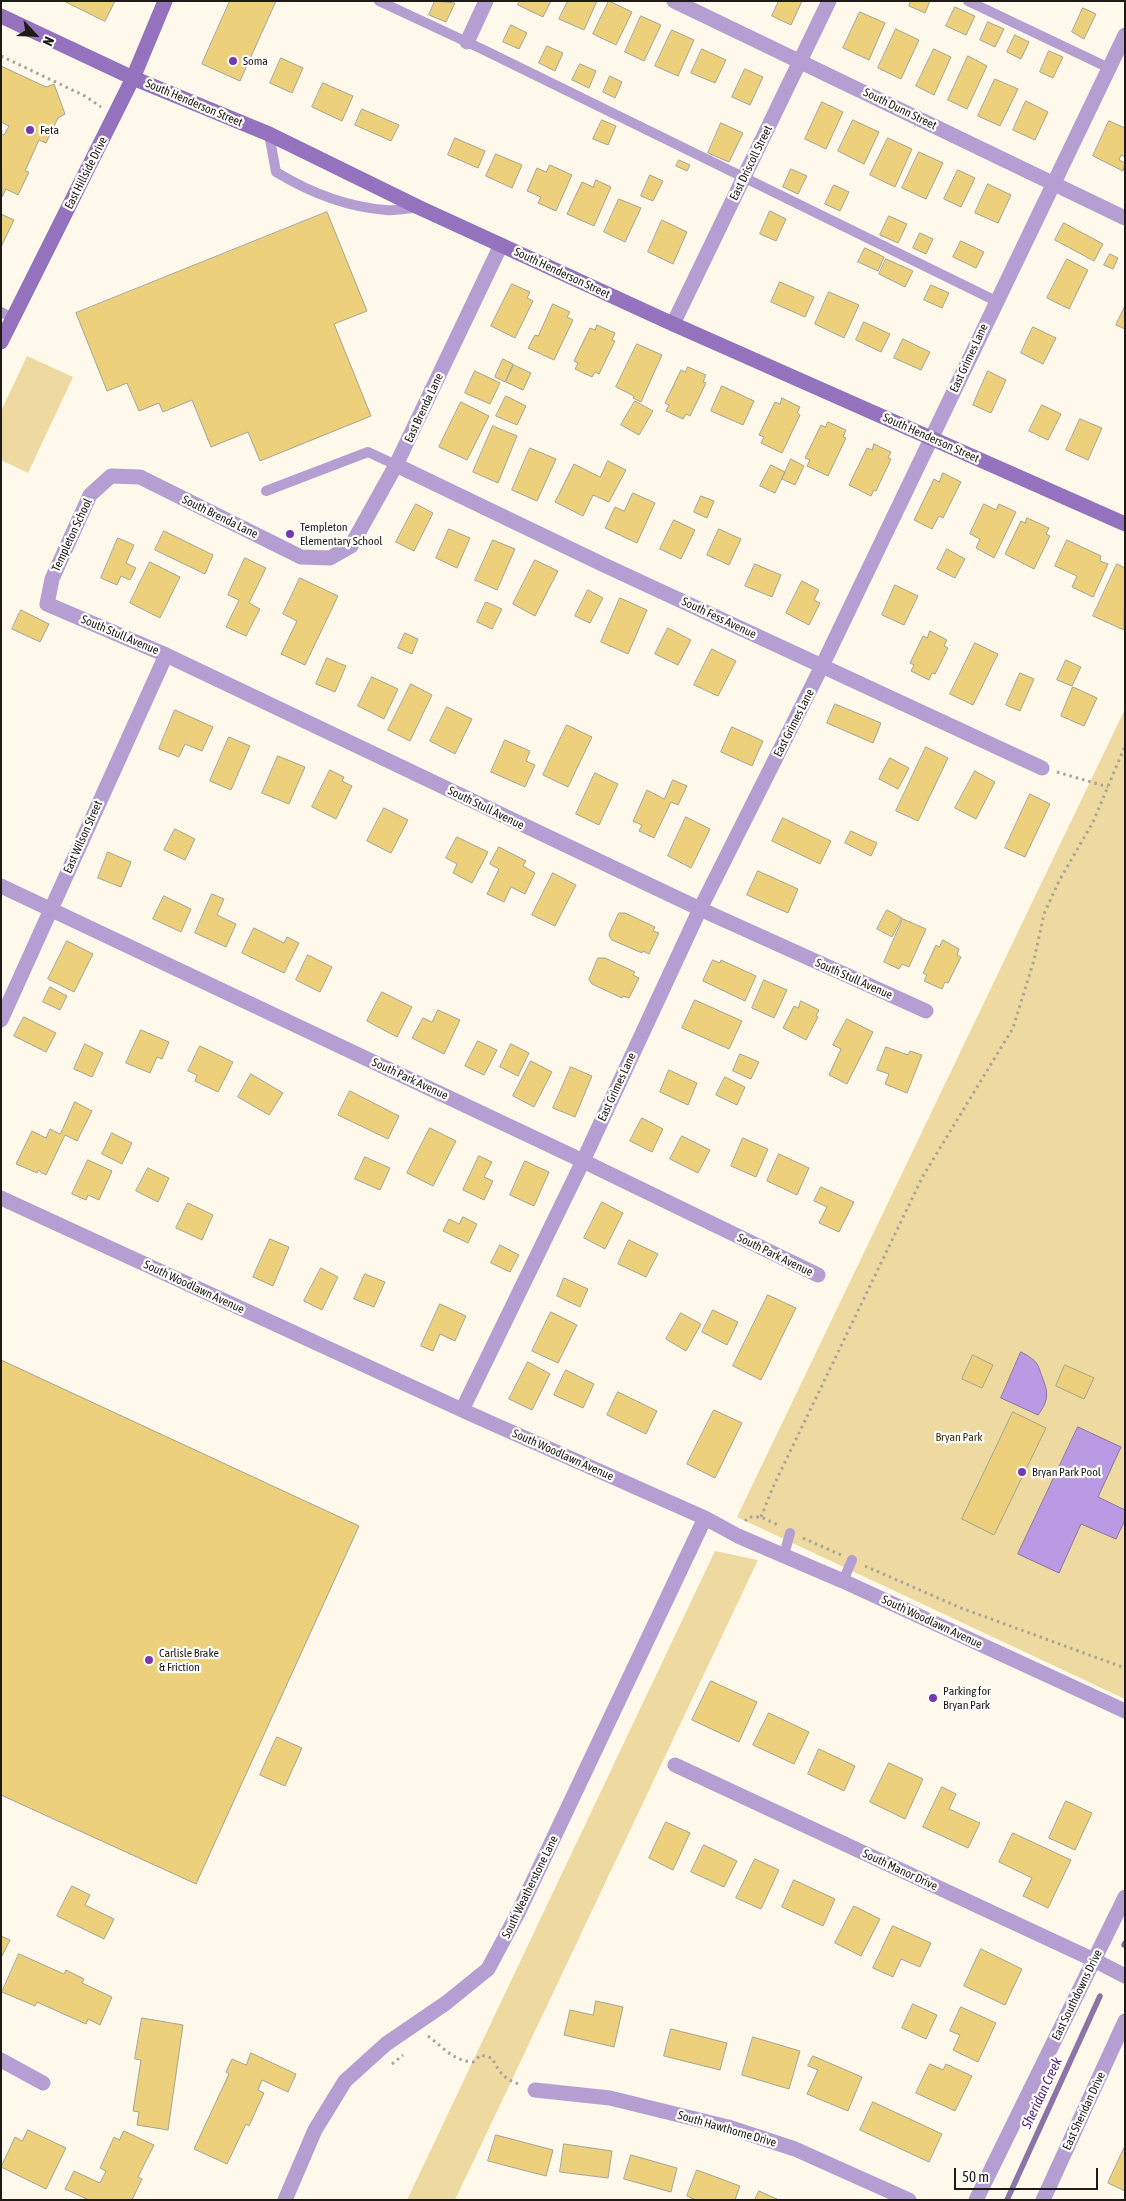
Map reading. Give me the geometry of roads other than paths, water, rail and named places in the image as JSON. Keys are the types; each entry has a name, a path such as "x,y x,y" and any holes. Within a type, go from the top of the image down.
{"street":[{"name":"East Hillside Drive","path":"1,342 7,315 133,78 165,1"},
{"path":"467,42 486,1"},
{"name":"South Dunn Street","path":"674,1 1125,218"},
{"name":"East Driscoll Street","path":"673,324 802,61 829,1"},
{"name":"South Henderson Street","path":"1,16 133,78 269,134 418,208 673,324 1125,524"},
{"name":"East Grimes Lane","path":"462,1410 583,1161 700,909 822,666 1125,35"},
{"name":"East Brenda Lane","path":"330,558 351,546 396,465 501,245"},
{"name":"South Fess Avenue","path":"396,465 1042,768"},
{"name":"South Brenda Lane","path":"111,476 140,477 301,557 330,558"},
{"name":"Templeton School","path":"48,604 52,579 90,494 111,476"},
{"name":"South Stull Avenue","path":"48,604 166,655 700,909 926,1011"},
{"name":"East Wilson Street","path":"1,1020 166,655"},
{"name":"South Park Avenue","path":"1,886 583,1161 818,1275"},
{"name":"South Woodlawn Avenue","path":"1,1198 1125,1711"},
{"name":"South Weatherstone Lane","path":"285,2200 315,2130 345,2081 386,2044 446,2003 488,1969 518,1913 705,1518"},
{"name":"South Manor Drive","path":"675,1765 1125,1976"},
{"name":"East Southdowns Drive","path":"976,2200 1125,1897"},
{"name":"East Sheridan Drive","path":"1043,2200 1125,2021"},
{"path":"1,2060 43,2083"},
{"name":"South Hawthorne Drive","path":"535,2090 610,2098 728,2127 795,2149 909,2200"}],"lane":[{"path":"380,1 996,301"},
{"path":"968,1 1109,68"},
{"path":"269,134 276,172 294,183 332,199 369,208 387,210 418,208"},
{"path":"266,491 368,452 396,465"},
{"path":"784,1555 790,1533"},
{"path":"843,1581 852,1560"}],"waterway":[{"name":"Sheridan Creek","path":"1007,2200 1100,1996"}],"place":[{"name":"Soma","path":"233,61"},
{"name":"Feta","path":"30,130"},
{"name":"Templeton Elementary School","path":"290,534"},
{"name":"Bryan Park Pool","path":"1022,1472"},
{"name":"Carlisle Brake & Friction","path":"149,1660"},
{"name":"Parking for Bryan Park","path":"933,1698"}],"park label":[{"name":"Bryan Park","path":"959,1437"}]}
